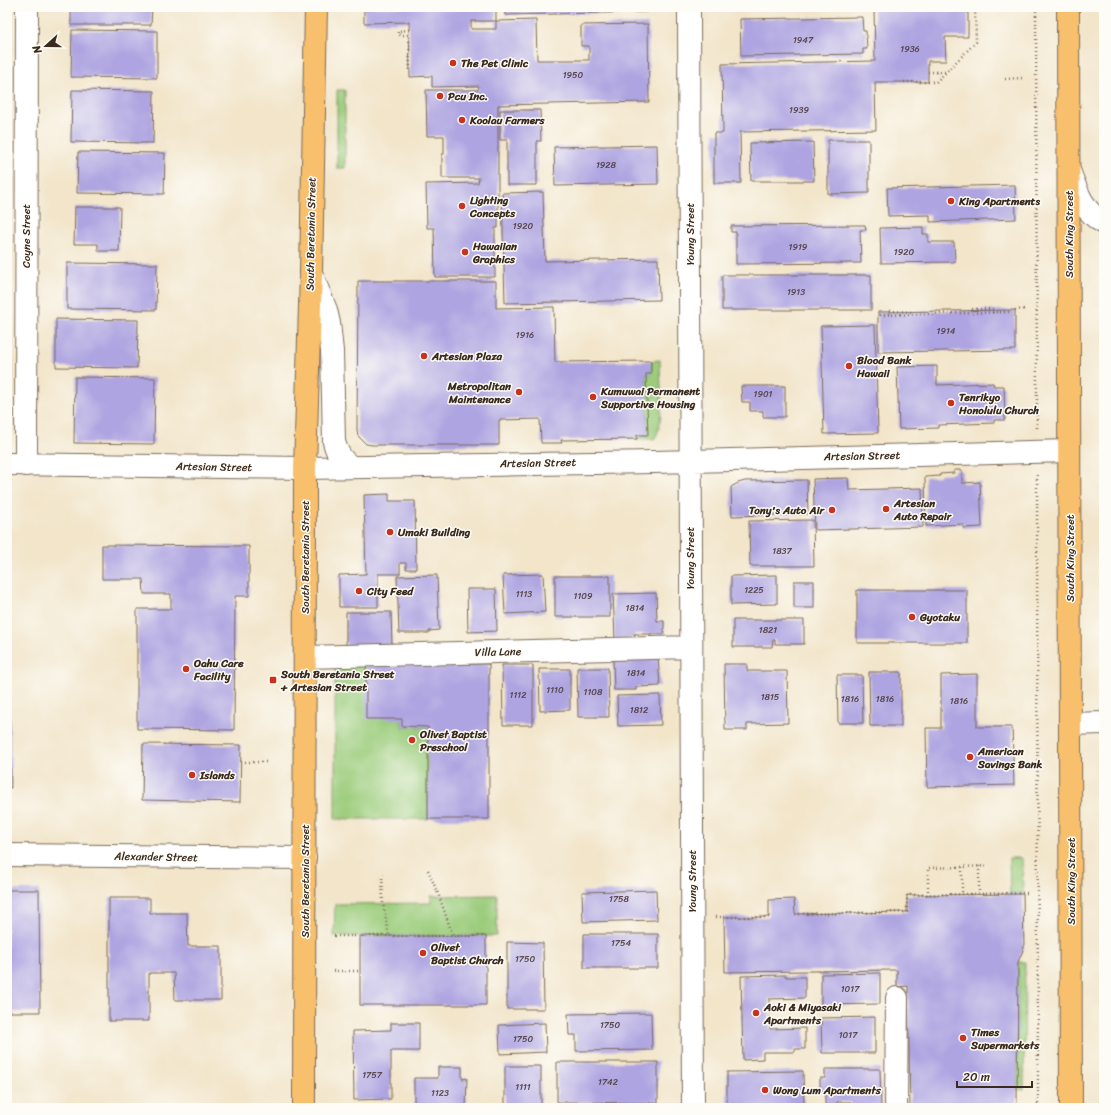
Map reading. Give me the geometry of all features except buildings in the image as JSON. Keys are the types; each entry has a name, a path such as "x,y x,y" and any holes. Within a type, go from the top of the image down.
{"main road":[{"name":"South Beretania Street","path":"304,1108 305,468 311,273 316,7"},
{"name":"South King Street","path":"1068,7 1072,1108"}],"street":[{"name":"Coyne Street","path":"16,465 27,7"},
{"name":"Young Street","path":"689,7 693,1108"},
{"path":"1069,170 1078,195 1084,205 1092,214 1104,223"},
{"path":"311,273 326,310 330,330 332,351 334,442 340,456 345,462 352,466"},
{"name":"Artesian Street","path":"16,465 305,468 690,461 1069,451"},
{"name":"Villa Lane","path":"305,657 691,647"},
{"path":"1070,724 1104,723"},
{"name":"Alexander Street","path":"7,855 305,858"},
{"path":"896,1108 897,998"}],"path":[{"path":"1036,7 1036,417"},
{"path":"904,82 936,82 976,42 975,11 968,10"},
{"path":"409,30 398,31 398,35 409,35 410,72"},
{"path":"928,72 946,72"},
{"path":"1006,79 1024,78"},
{"path":"970,311 970,309 993,309 993,313"},
{"path":"880,315 993,313 1025,309"},
{"path":"889,314 889,311 913,312"},
{"path":"1037,499 1038,1108"},
{"path":"241,762 267,762"},
{"path":"978,866 979,894"},
{"path":"928,895 928,868 988,866"},
{"path":"962,867 962,895"},
{"path":"428,870 453,936"},
{"path":"382,874 383,903 389,936"},
{"path":"795,914 907,912 907,895 1027,893"},
{"path":"715,918 769,917"},
{"path":"334,936 486,936"},
{"path":"333,971 360,971"}],"green space":[{"path":"337,90 345,90 345,168 337,168"},
{"path":"660,360 660,424 654,439 637,439 637,435 648,435 646,374 651,374 651,361"},
{"path":"335,664 366,664 402,719 402,726 428,727 428,819 335,819"},
{"path":"1009,858 1022,858 1023,894 1010,894"},
{"path":"497,895 497,936 334,936 335,904 431,903 431,896"},
{"path":"1018,962 1025,962 1024,1090 1017,1089"}],"place":[{"name":"The Pet Clinic","path":"453,63"},
{"name":"Pcu Inc.","path":"440,96"},
{"name":"Koolau Farmers","path":"462,120"},
{"name":"King Apartments","path":"951,201"},
{"name":"Lighting Concepts","path":"462,206"},
{"name":"Hawaiian Graphics","path":"465,252"},
{"name":"Artesian Plaza","path":"424,356"},
{"name":"Blood Bank Hawaii","path":"849,366"},
{"name":"Metropolitan Maintenance","path":"519,392"},
{"name":"Kumuwai Permanent Supportive Housing","path":"593,397"},
{"name":"Tenrikyo Honolulu Church","path":"951,403"},
{"name":"Artesian Auto Repair","path":"886,509"},
{"name":"Tony's Auto Air","path":"832,510"},
{"name":"Umaki Building","path":"390,532"},
{"name":"City Feed","path":"359,591"},
{"name":"Gyotaku","path":"912,617"},
{"name":"Oahu Care Facility","path":"186,669"},
{"name":"South Beretania Street + Artesian Street","path":"273,680"},
{"name":"Olivet Baptist Preschool","path":"412,740"},
{"name":"American Savings Bank","path":"970,757"},
{"name":"Islands","path":"192,775"},
{"name":"Olivet Baptist Church","path":"423,953"},
{"name":"Aoki & Miyasaki Apartments","path":"756,1013"},
{"name":"Times Supermarkets","path":"963,1038"},
{"name":"Wong Lum Apartments","path":"765,1090"}]}
